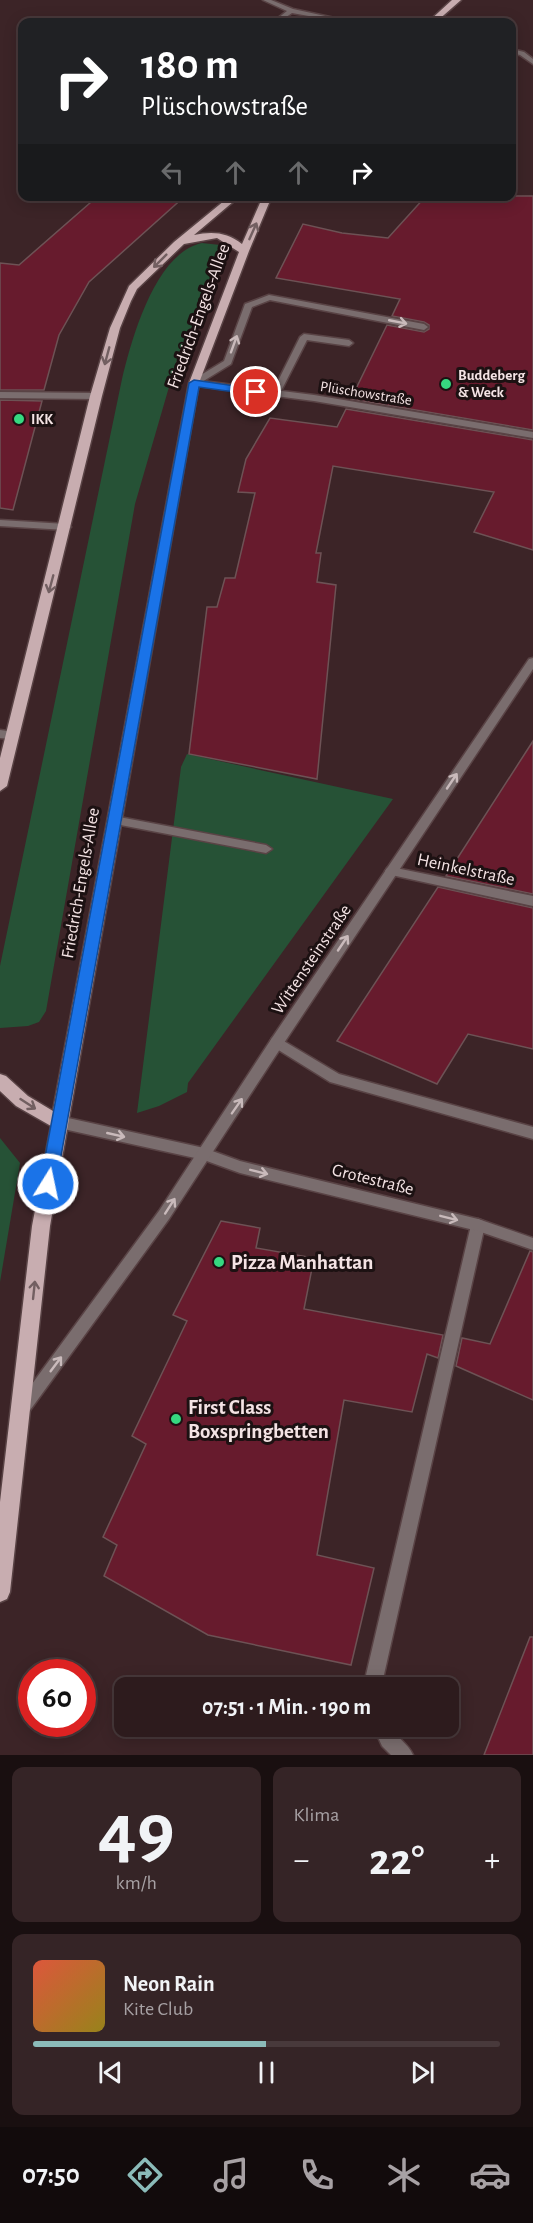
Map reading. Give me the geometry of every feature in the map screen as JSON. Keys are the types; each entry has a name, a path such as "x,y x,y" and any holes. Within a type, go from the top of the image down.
{"main road":[{"path":"437,18 457,0"},
{"name":"Friedrich-Engels-Allee","path":"0,786 5,735 66,527 96,396 115,328 126,300 133,288 177,244 230,201"},
{"name":"Friedrich-Engels-Allee","path":"0,1592 41,1226 194,383 244,251 266,201"},
{"path":"177,244 213,234 233,241 244,251"},
{"path":"0,1081 22,1101 59,1122"},
{"path":"0,1496 16,1455"}],"street":[{"path":"266,0 291,12 326,18"},
{"path":"282,18 291,12"},
{"path":"516,52 522,53 533,62"},
{"path":"194,383 228,362 248,306 269,297 424,327"},
{"path":"275,395 304,337 350,344"},
{"name":"Plüschowstraße","path":"194,383 275,395 314,398 533,435"},
{"path":"0,395 96,396"},
{"path":"0,523 66,527"},
{"name":"Wittensteinstraße","path":"21,1411 165,1215 245,1095 277,1042 533,661"},
{"path":"114,820 266,849"},
{"name":"Heinkelstraße","path":"391,871 533,901"},
{"path":"277,1042 335,1078 533,1133"},
{"path":"59,1122 204,1154"},
{"name":"Grotestraße","path":"204,1154 240,1167 478,1225 533,1244"},
{"path":"375,1677 478,1225"},
{"path":"387,1737 405,1755"}],"green space":[{"path":"202,243 220,245 227,252 178,356 135,504 46,1011 39,1022 28,1026 0,1028 0,966 126,362 139,321 159,280 171,263 185,250"},
{"path":"187,754 393,799 188,1083 187,1092 159,1106 137,1113 181,767"},
{"path":"0,1138 20,1163 0,1282"}],"building":[{"path":"516,196 533,196 533,430 351,399 387,325 424,332 429,329 429,325 392,316 400,299 276,278 303,224 342,233 388,238 421,201 516,201"},
{"path":"92,201 179,201 89,282 59,335 44,390 0,390 0,263 19,265"},
{"path":"0,400 42,401 13,510 0,508"},
{"path":"346,409 533,440 533,550 474,532 494,492 333,466 316,553 321,553 317,582 336,585 317,779 189,754 207,607 217,607 225,578 235,578 255,493 238,492 246,459 270,418 337,427"},
{"path":"533,741 533,894 446,876"},
{"path":"438,887 533,908 533,1049 468,1034 437,1084 337,1041"},
{"path":"221,1221 260,1228 256,1248 314,1258 304,1309 443,1335 438,1358 427,1354 412,1412 344,1400 317,1555 374,1568 351,1665 208,1635 104,1576 117,1545 103,1537 146,1444 132,1436 187,1321 173,1315"},
{"path":"530,1251 533,1252 533,1400 456,1366 462,1338 490,1344"},
{"path":"530,1637 533,1637 533,1755 484,1755"}],"place":[{"name":"Buddeberg & Weck","path":"446,384"},
{"name":"IKK","path":"19,419"},
{"name":"Pizza Manhattan","path":"219,1262"},
{"name":"First Class Boxspringbetten","path":"176,1419"}],"route":[{"path":"48,1184 194,383 256,392"}]}
